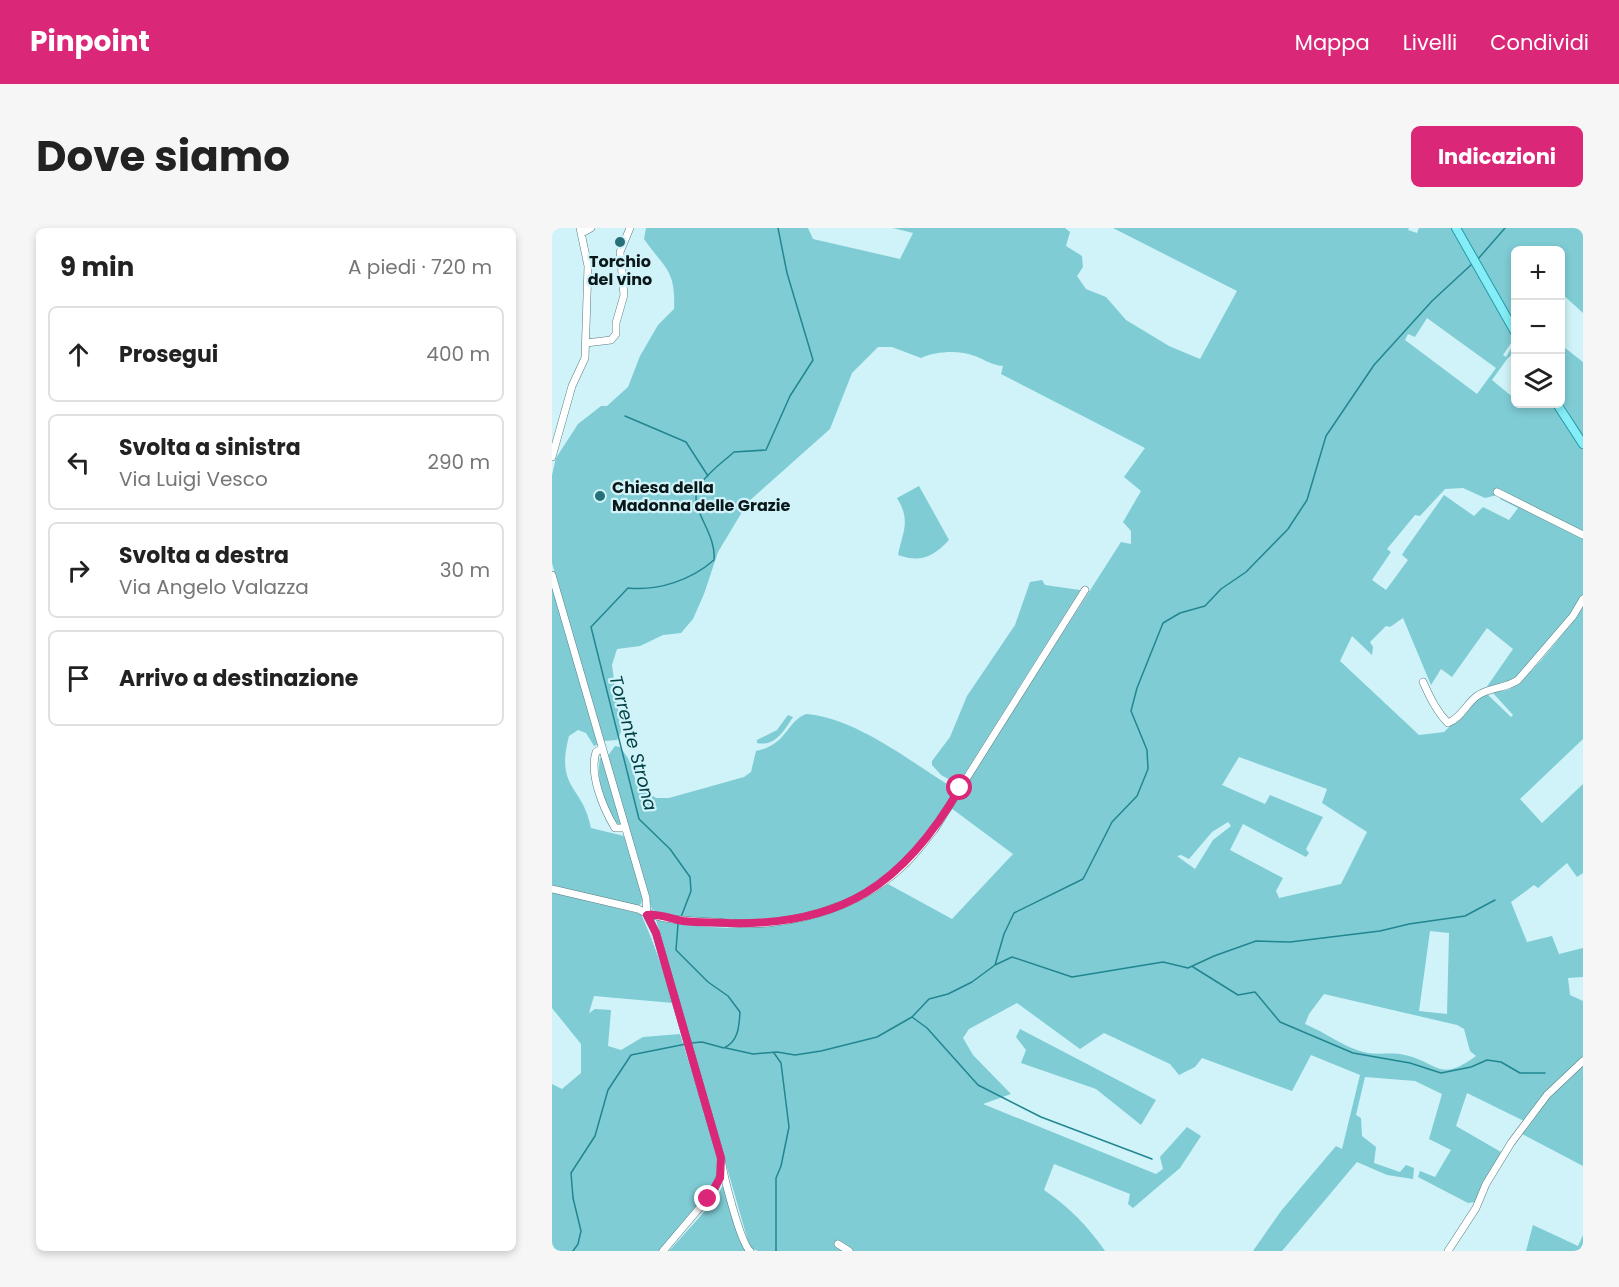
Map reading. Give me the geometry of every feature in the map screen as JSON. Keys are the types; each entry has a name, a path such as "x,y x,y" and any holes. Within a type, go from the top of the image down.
{"main road":[{"path":"1456,228 1511,325"},
{"path":"1560,408 1583,444"}],"street":[{"path":"552,458 572,386 585,358 588,266 581,231 591,228"},
{"path":"586,344 611,340 616,334 616,323 624,295 620,252 630,228"},
{"path":"1497,492 1583,535"},
{"path":"552,575 646,898 647,915 656,933 721,1158 722,1172 730,1191 743,1241 750,1251"},
{"path":"552,889 638,909 647,915 654,914 688,921 767,924 826,912 864,895 904,866 934,830 1085,590"},
{"path":"1423,682 1442,717 1448,723 1454,720 1475,697 1492,689 1507,687 1518,680 1573,616 1583,599"},
{"path":"602,748 596,752 594,759 597,783 608,816 615,828 625,828"},
{"path":"1448,1251 1476,1208 1486,1184 1511,1143 1547,1095 1583,1061"},
{"path":"663,1251 713,1192 722,1172"},
{"path":"838,1244 849,1251"}],"shaded area":[{"path":"646,228 808,228 813,239 900,259 913,233 893,228 1065,228 1070,232 1066,246 1082,256 1083,267 1077,276 1086,289 1106,297 1126,320 1169,346 1200,359 1237,291 1113,228 1409,228 1408,230 1417,233 1419,228 1452,228 1511,330 1511,343 1503,355 1506,357 1511,349 1511,356 1492,380 1511,396 1511,408 1557,408 1583,450 1583,534 1495,490 1497,495 1485,498 1463,488 1445,489 1420,516 1415,515 1387,549 1391,552 1372,580 1386,590 1408,560 1402,555 1405,550 1444,495 1474,516 1483,507 1509,520 1518,508 1500,499 1501,496 1583,537 1583,595 1570,615 1516,678 1506,685 1486,688 1513,649 1487,628 1452,677 1441,669 1431,685 1403,618 1390,627 1386,626 1370,642 1373,647 1372,655 1352,636 1340,661 1419,735 1444,732 1483,694 1487,694 1511,717 1513,715 1493,693 1507,690 1526,676 1559,638 1583,604 1583,739 1520,799 1542,823 1583,784 1583,873 1577,877 1567,863 1538,888 1534,885 1511,902 1527,942 1552,936 1559,954 1583,948 1583,977 1568,978 1570,995 1583,1001 1583,1058 1557,1080 1524,1121 1467,1093 1456,1126 1501,1152 1475,1202 1468,1203 1418,1177 1420,1171 1435,1177 1451,1150 1429,1139 1442,1094 1415,1081 1365,1077 1356,1115 1361,1118 1362,1136 1376,1147 1374,1163 1400,1172 1406,1165 1414,1168 1413,1179 1387,1175 1357,1162 1282,1251 1253,1251 1281,1211 1336,1146 1342,1149 1360,1075 1311,1055 1292,1091 1202,1058 1195,1067 1179,1075 1170,1064 1104,1033 1080,1049 1017,1003 969,1029 963,1038 973,1055 1011,1094 983,1104 1156,1174 1163,1169 1160,1157 1187,1127 1201,1136 1180,1168 1133,1208 1128,1204 1130,1194 1054,1164 1044,1190 1077,1217 1105,1251 758,1251 750,1248 656,920 717,927 747,928 776,925 834,912 888,884 952,919 1013,854 951,808 1121,542 1131,544 1131,531 1123,522 1141,491 1124,477 1145,448 1001,374 1003,366 962,353 941,353 921,358 892,347 878,347 852,373 830,429 748,502 718,552 693,619 681,633 663,635 640,646 617,649 612,665 621,732 617,740 604,741 552,563 552,475 556,458 578,424 601,406 607,406 628,387 640,356 658,325 674,309 673,285 663,263 644,239","holes":["1427,318 1496,368 1477,394 1405,340 1408,334 1415,337","1239,757 1327,789 1322,803 1367,832 1341,884 1279,898 1276,891 1283,878 1230,850 1243,824 1306,857 1309,853 1306,849 1323,817 1270,795 1265,804 1222,785","1228,822 1231,826 1213,840 1195,869 1177,856 1181,855 1189,859 1212,832","1430,931 1449,933 1447,1014 1419,1011","1324,994 1457,1025 1464,1029 1470,1051 1476,1056 1464,1064 1446,1070 1405,1055 1373,1054 1360,1051 1305,1024 1309,1014"]},
{"path":"1459,228 1583,228 1583,313 1565,297 1565,246 1511,246 1511,319"},
{"path":"1565,348 1583,362 1583,437 1565,407"},
{"path":"919,486 949,540 938,551 926,557 913,558 898,555 905,520 897,498"},
{"path":"1042,580 1045,585 1080,590 962,778 952,781 941,775 932,765 932,761 950,737 967,696 1015,625 1030,582"},
{"path":"552,587 599,744 594,746 586,733 578,730 569,736 565,767 568,778 587,814 591,828 624,836 643,896 641,904 637,906 552,886"},
{"path":"806,714 825,717 845,724 884,743 955,789 938,819 902,865 865,891 826,910 765,921 687,919 652,910 607,757 615,746 620,747 630,761 637,785 656,798 669,798 744,777 751,772 756,751 774,744 794,722"},
{"path":"788,715 793,717 778,737 769,743 757,743 757,740 777,730"},
{"path":"603,757 622,825 615,823 602,792 599,766 600,758"},
{"path":"552,892 641,914 670,991 673,1003 594,996 589,1013 595,1009 611,1010 608,1046 621,1050 643,1037 680,1034 717,1152 718,1167 709,1194 659,1251 552,1251 552,1084 562,1089 581,1073 581,1044 552,1008"},
{"path":"1020,1029 1156,1100 1141,1125 1096,1089 1021,1063 1026,1050 1016,1037"},
{"path":"1583,1065 1583,1166 1522,1134 1553,1091"},
{"path":"724,1183 735,1228 746,1251 669,1251 715,1200"},
{"path":"1533,1225 1578,1246 1583,1235 1583,1251 1526,1251"}],"waterway":[{"name":"Torrente Strona","path":"681,917 691,891 690,877 670,849 639,819 591,627 628,588 651,588 674,583 714,560 714,549 696,502 696,493 711,471 734,452 766,450 790,396 813,360 787,273 778,228"},
{"path":"1478,259 1505,228"},
{"path":"726,1048 753,1054 777,1052 795,1055 877,1037 912,1017 929,999 948,994 972,982 995,965 1004,934 1014,913 1083,879 1112,822 1137,796 1148,769 1147,750 1131,711 1137,688 1163,623 1180,613 1205,606 1221,589 1246,572 1288,529 1307,500 1326,436 1374,365 1432,301 1472,264"},
{"path":"625,416 686,442 708,476"},
{"path":"995,965 1012,957 1072,977 1163,962 1188,968 1256,941 1290,942 1380,931 1409,924 1465,916 1495,900"},
{"name":"Torrente Strona","path":"678,924 676,950 708,982 728,996 740,1012 737,1033 729,1045 724,1048 702,1042 691,1043"},
{"path":"1193,967 1238,995 1255,992 1280,1022 1353,1053 1410,1063 1441,1073 1471,1067 1487,1060 1501,1062 1520,1073 1545,1073"},
{"path":"912,1017 927,1028 978,1085 1041,1117 1152,1159"},
{"name":"Torrente Strona","path":"573,1251 578,1244 581,1231 573,1198 571,1173 595,1136 608,1090 631,1055 686,1044"},
{"path":"774,1053 781,1063 789,1127 781,1166 776,1178 776,1251"}],"place":[{"name":"Torchio del vino","path":"620,242"},
{"name":"Chiesa della Madonna delle Grazie","path":"600,496"}],"route":[{"path":"708,1199 718,1185 722,1172 721,1158 656,933 647,915 654,914 688,921 767,924 826,912 864,895 904,866 934,830 960,788"}]}
